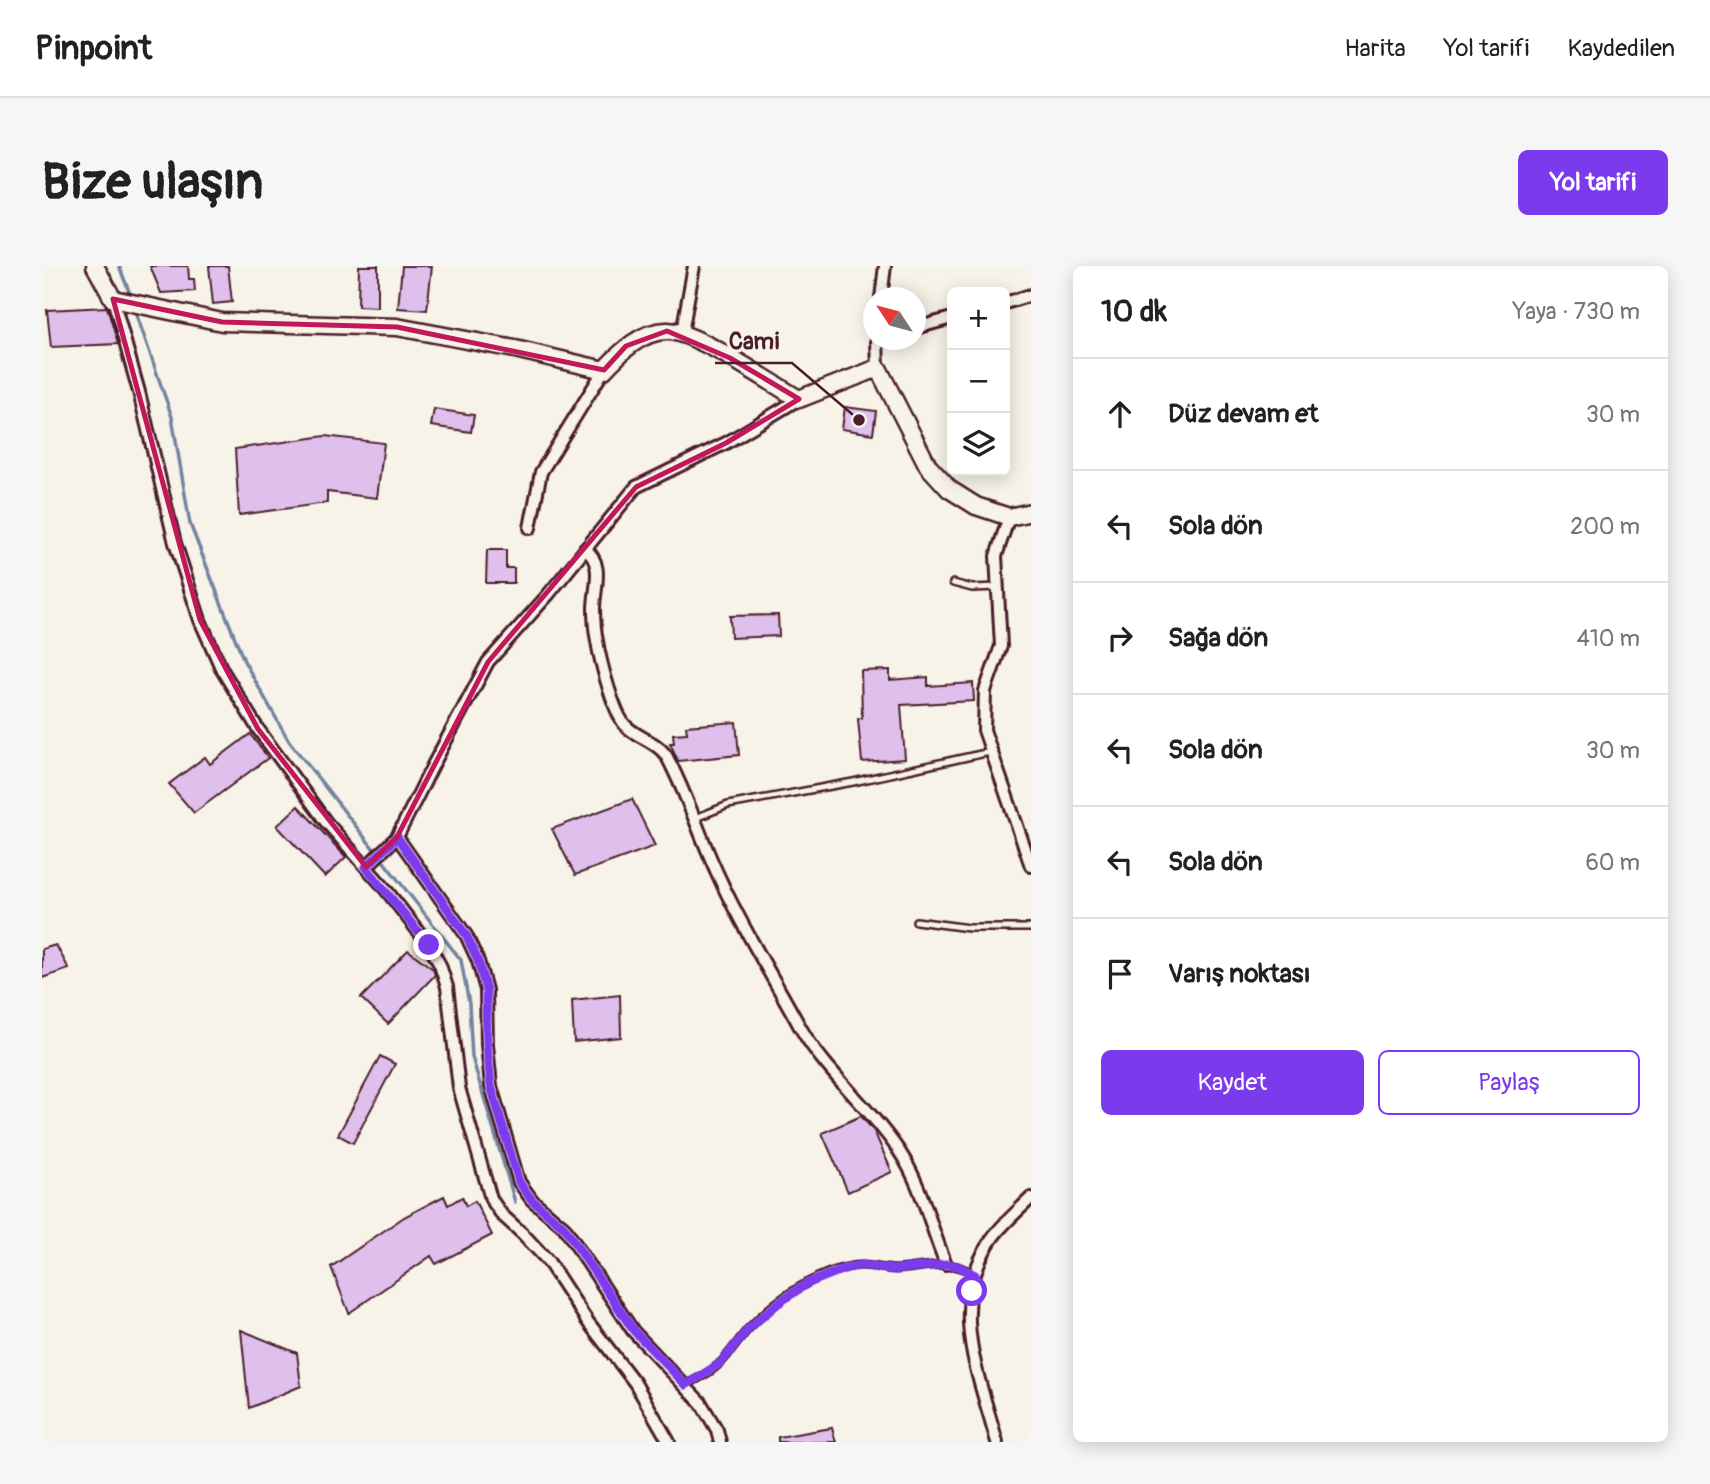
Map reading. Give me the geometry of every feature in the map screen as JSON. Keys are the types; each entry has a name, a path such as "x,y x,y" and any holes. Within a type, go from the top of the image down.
{"street":[{"path":"95,266 118,300 175,543 210,646 233,691 258,729 326,822 370,864 429,945 444,976 459,1088 491,1199 502,1215 553,1268 588,1322 635,1383 669,1442"},
{"path":"530,528 541,472 604,370 626,346 645,337 683,327 694,266"},
{"path":"882,287 885,266"},
{"path":"1010,301 1031,295"},
{"path":"118,300 222,322 397,327 515,349 604,370"},
{"path":"926,325 947,319"},
{"path":"667,331 692,338 799,399"},
{"path":"877,350 878,368 928,466 949,488 976,506 1009,517 1031,512"},
{"path":"370,864 394,842 488,662 548,595 635,487 726,443 799,399 878,368"},
{"path":"1009,517 996,556 1001,646 985,691 984,730 1031,866"},
{"path":"585,549 594,558 597,567 594,608 597,641 620,719 666,755 719,878 804,1033 825,1063 873,1115 900,1152 916,1180 931,1229 946,1264"},
{"path":"394,842 466,935 478,961 486,990 491,1086 519,1182 532,1200 564,1227 634,1331 686,1385 710,1416 720,1442"},
{"path":"997,1442 971,1352 970,1307 975,1275 992,1238 1031,1198"}],"lane":[{"path":"953,583 972,588 998,587"},
{"path":"693,819 728,805 853,782 991,752"},
{"path":"916,921 969,928 1031,928"},
{"path":"686,1385 721,1363 748,1329 777,1304 821,1277 854,1265 894,1270 946,1264 958,1266 975,1275"}],"highlighted area":[{"path":"113,299 222,322 397,327 604,370 626,346 667,331 730,358 799,399 726,443 636,487 488,662 397,837 366,867 258,729 200,620"}],"building":[{"path":"150,266 188,266 189,279 194,279 195,291 161,293"},
{"path":"209,266 228,266 232,302 213,304"},
{"path":"359,266 378,266 378,307 358,306"},
{"path":"402,266 432,266 427,310 398,308"},
{"path":"107,307 118,344 51,347 47,310"},
{"path":"845,407 876,411 873,434 842,429"},
{"path":"434,409 474,415 471,432 431,426"},
{"path":"325,436 384,443 377,498 327,492 327,503 239,515 235,449"},
{"path":"487,550 506,550 506,568 514,568 514,583 486,583"},
{"path":"778,615 779,636 731,638 730,616"},
{"path":"890,670 890,680 928,677 928,686 973,683 974,701 901,705 905,759 862,762 858,719 862,718 861,671"},
{"path":"736,722 739,755 678,761 670,743 674,743 673,734 687,733 686,726"},
{"path":"250,734 268,758 194,813 169,784 205,757 210,764"},
{"path":"632,799 655,846 575,875 552,829"},
{"path":"298,806 346,857 325,877 277,826"},
{"path":"56,945 69,969 42,978 42,949"},
{"path":"408,950 433,969 435,975 388,1024 361,998"},
{"path":"620,995 621,1037 574,1042 572,1000"},
{"path":"380,1056 395,1064 353,1143 338,1135"},
{"path":"861,1116 874,1131 892,1172 848,1192 822,1133"},
{"path":"444,1196 448,1205 462,1197 466,1206 475,1201 492,1235 436,1264 431,1256 349,1313 331,1267 404,1217"},
{"path":"241,1330 297,1353 301,1386 249,1408"},
{"path":"832,1428 836,1442 778,1442 778,1437"}],"waterway":[{"path":"119,266 132,299"},
{"path":"135,310 172,417 190,524 244,661 289,741 461,960 469,1004 472,1057 515,1202"}],"place":[{"name":"Cami","path":"859,420"}],"route":[{"path":"429,945 366,867 391,846 397,837 466,935 478,961 486,990 491,1086 519,1182 540,1208 564,1227 634,1331 657,1358 686,1385 721,1363 748,1329 777,1304 806,1284 854,1265 894,1270 951,1264 975,1275 972,1291"}]}
